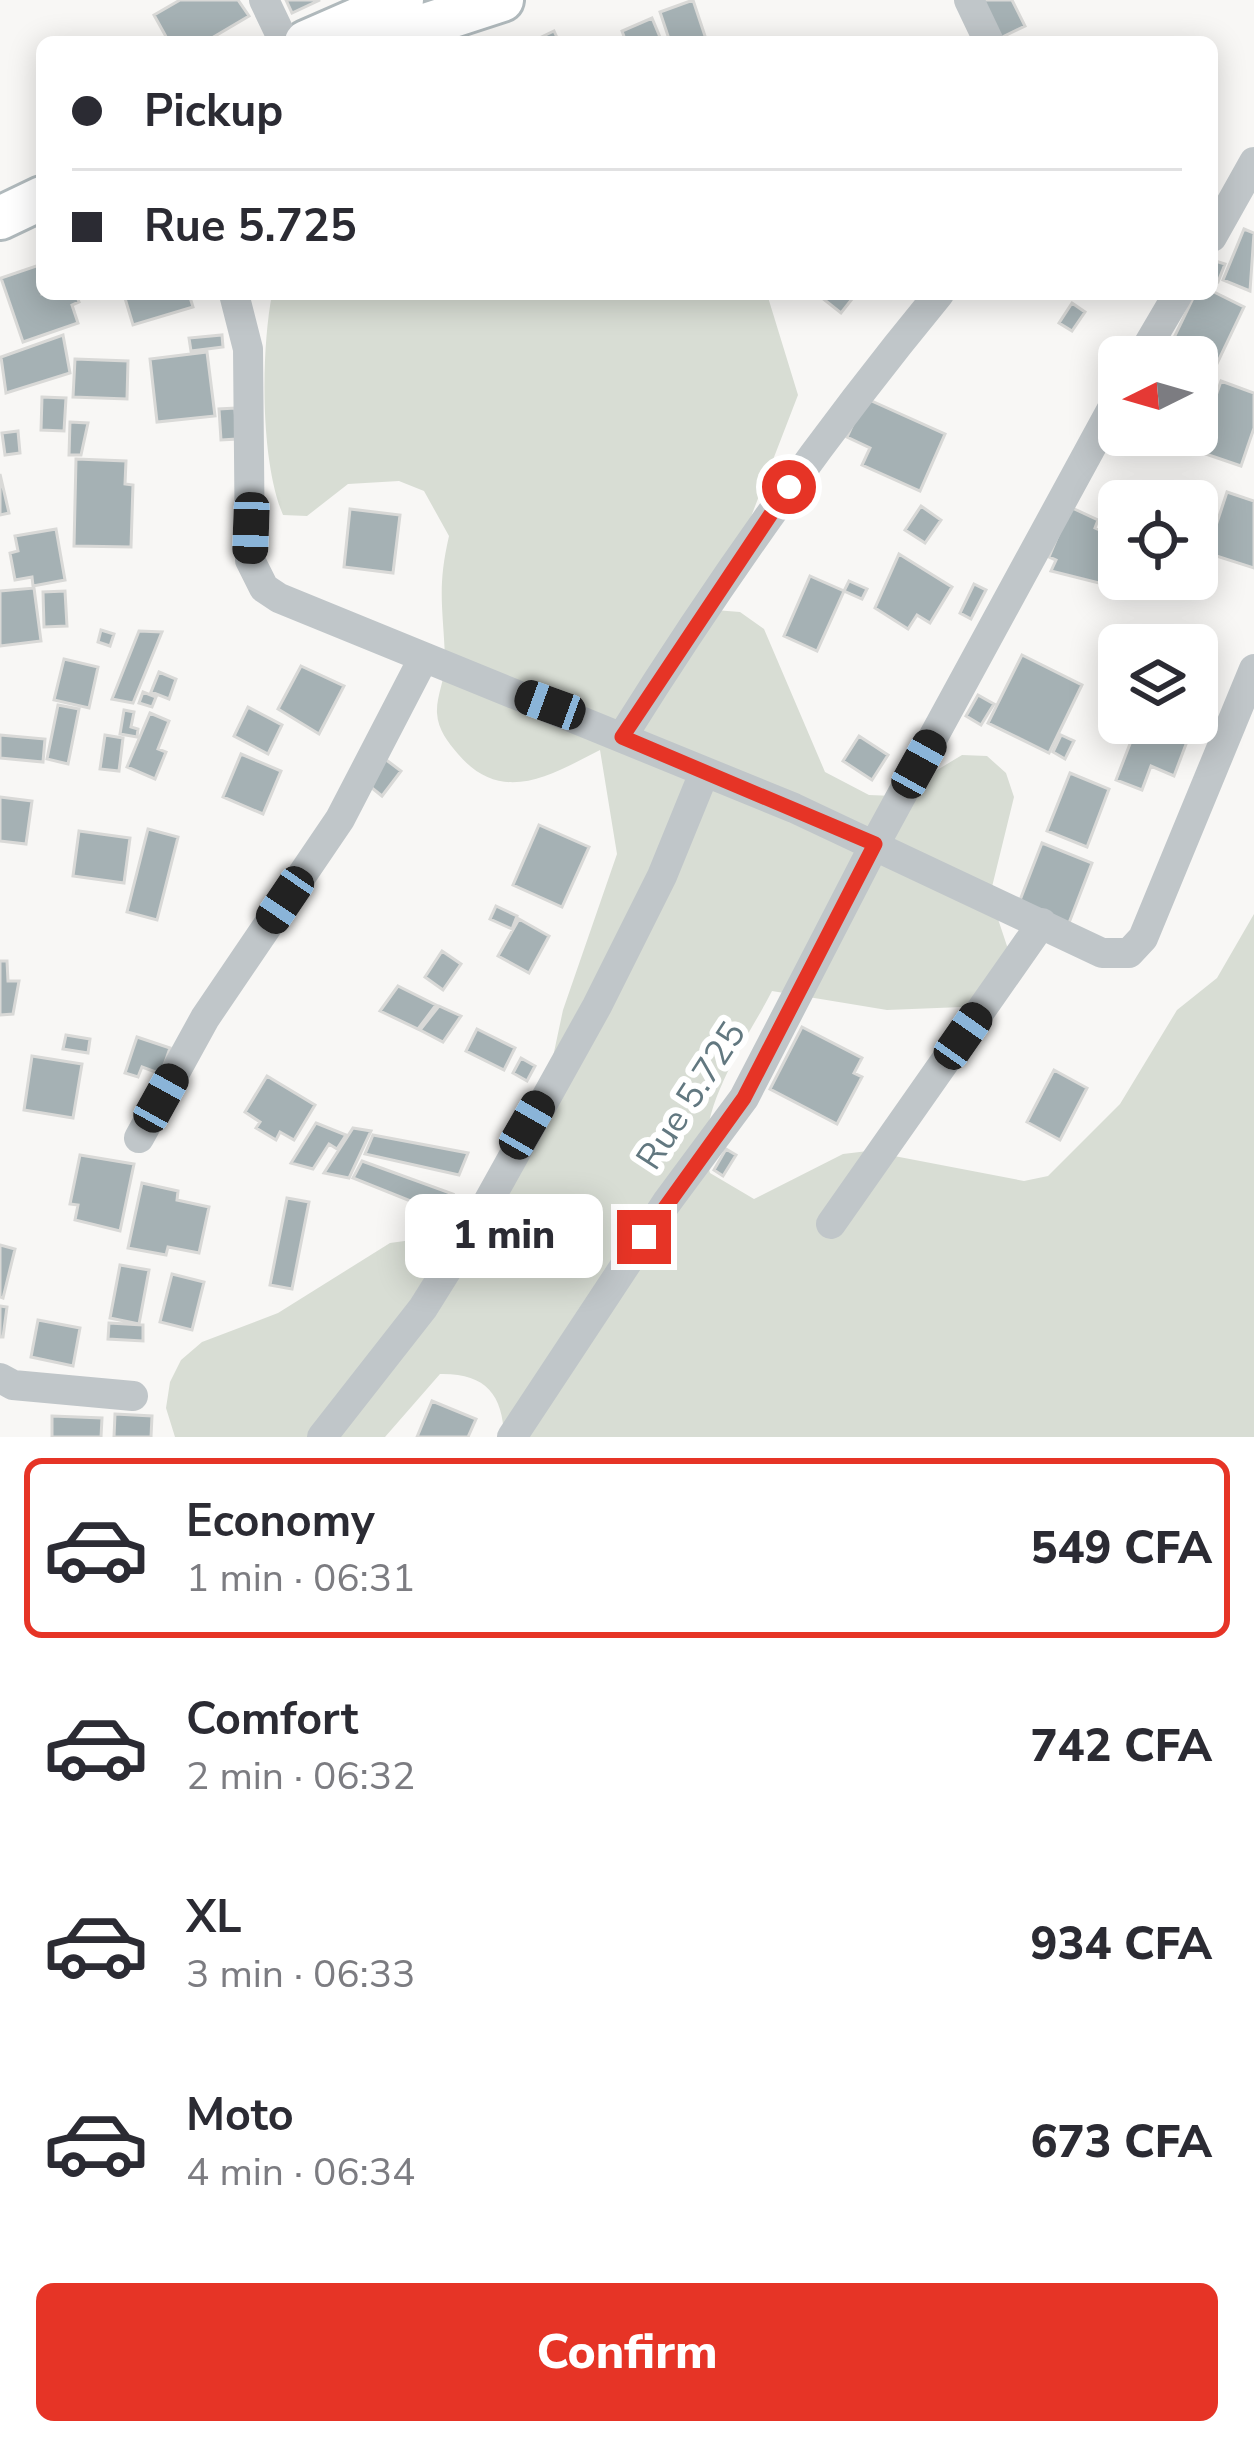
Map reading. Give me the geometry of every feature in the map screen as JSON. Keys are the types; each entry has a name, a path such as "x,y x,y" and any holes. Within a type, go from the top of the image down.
{"street":[{"path":"264,0 281,36"},
{"path":"320,36 403,0"},
{"path":"391,36 502,0"},
{"path":"969,0 986,36"},
{"path":"1218,226 1254,162"},
{"path":"0,218 36,201"},
{"path":"0,248 36,231"},
{"path":"236,300 248,349 250,560 257,577 279,598 875,844 1102,952 1129,953 1137,947 1254,669"},
{"path":"622,737 693,624 848,403 934,300"},
{"path":"1153,336 1174,300"},
{"name":"Rue 5.725","path":"512,1437 667,1202 744,1098 875,844 1098,435"},
{"path":"139,1138 206,1018 340,819 423,659"},
{"path":"322,1437 423,1308 478,1220 597,1006 662,876 704,773"},
{"path":"831,1224 1042,923"},
{"path":"0,1378 14,1385 133,1396"}],"shaded area":[{"path":"271,300 769,300 798,395 715,610 740,612 764,629 825,772 869,795 894,796 962,755 987,756 1006,773 1014,797 990,895 1013,964 987,1006 887,1010 772,991 714,1103 706,1151 710,1173 754,1199 843,1154 868,1151 1024,1181 1048,1176 1120,1104 1177,1010 1217,978 1254,914 1254,1437 504,1437 500,1409 488,1389 469,1377 440,1374 385,1437 175,1437 166,1408 170,1382 181,1360 202,1342 278,1313 390,1243 470,1232 508,1201 527,1125 547,1085 563,1010 617,854 600,750 545,776 509,782 475,770 444,735 437,706 445,664 442,584 449,536 424,491 399,481 348,484 307,516 283,515 267,436 266,345"}],"building":[{"path":"180,0 238,0 249,16 215,36 166,36 154,15"},
{"path":"286,0 320,0 292,13"},
{"path":"693,0 705,36 668,36 660,12"},
{"path":"973,0 1012,0 1025,26 1004,36 991,36"},
{"path":"652,18 660,36 624,36 622,31"},
{"path":"1244,229 1254,233 1250,291 1223,280"},
{"path":"36,266 36,300 78,300 72,305 78,323 23,342 1,278"},
{"path":"1218,294 1244,307 1218,362 1218,336 1175,336 1192,300 1218,300"},
{"path":"126,300 191,300 193,307 133,325"},
{"path":"825,300 851,300 841,313"},
{"path":"1072,303 1085,312 1072,331 1059,323"},
{"path":"63,335 70,373 6,393 1,357"},
{"path":"222,335 223,347 191,351 189,338"},
{"path":"207,352 215,416 157,422 150,359"},
{"path":"75,359 128,361 127,399 73,397"},
{"path":"1221,381 1254,393 1254,428 1241,466 1212,456 1218,456"},
{"path":"42,397 66,398 64,431 41,430"},
{"path":"865,398 945,434 920,491 862,465 870,448 847,437"},
{"path":"235,408 237,439 221,440 219,409"},
{"path":"70,422 88,423 81,455 69,455"},
{"path":"18,431 20,453 5,455 2,433"},
{"path":"76,459 126,461 125,484 133,485 131,547 74,546"},
{"path":"0,474 9,513 0,515"},
{"path":"1227,492 1254,501 1254,568 1218,557 1218,519"},
{"path":"921,506 941,520 925,543 905,530"},
{"path":"1070,507 1098,520 1098,583 1051,571 1056,560 1049,557"},
{"path":"350,509 400,515 393,573 344,567"},
{"path":"56,529 65,580 33,586 32,577 15,580 10,553 18,551 15,536"},
{"path":"899,554 952,587 930,623 917,615 908,629 875,608"},
{"path":"810,576 844,591 817,651 784,636"},
{"path":"849,581 867,589 862,599 844,591"},
{"path":"974,584 986,590 971,619 960,613"},
{"path":"34,588 41,641 0,646 0,591"},
{"path":"65,591 67,626 44,627 43,592"},
{"path":"101,630 114,634 110,646 98,642"},
{"path":"139,631 162,632 133,703 112,699"},
{"path":"1022,655 1082,685 1049,753 988,723"},
{"path":"64,659 98,667 89,708 54,700"},
{"path":"301,666 344,686 319,734 278,709"},
{"path":"159,672 176,679 169,699 151,692"},
{"path":"143,692 156,697 152,707 139,703"},
{"path":"978,695 994,704 981,725 966,716"},
{"path":"58,705 79,709 68,764 47,759"},
{"path":"248,707 282,725 268,754 234,736"},
{"path":"124,710 134,712 131,727 138,729 137,737 120,734"},
{"path":"150,713 169,721 158,749 166,752 155,779 127,767"},
{"path":"0,735 45,739 43,762 0,758"},
{"path":"105,735 123,738 119,771 100,769"},
{"path":"1061,735 1074,741 1065,759 1053,752"},
{"path":"859,736 888,755 872,780 843,761"},
{"path":"1130,744 1186,744 1174,776 1151,766 1142,790 1116,780"},
{"path":"241,754 281,771 263,814 223,797"},
{"path":"381,756 401,771 382,796 362,780"},
{"path":"1070,773 1109,789 1087,847 1047,831"},
{"path":"0,797 32,801 26,844 0,841"},
{"path":"539,825 589,847 562,907 513,885"},
{"path":"148,829 178,837 157,920 127,912"},
{"path":"79,831 130,838 124,883 73,876"},
{"path":"1042,843 1092,863 1067,928 1017,908"},
{"path":"496,906 517,916 512,929 490,919"},
{"path":"519,919 549,936 529,973 498,956"},
{"path":"442,951 461,964 443,990 425,977"},
{"path":"0,961 7,961 8,981 19,981 13,1014 0,1015"},
{"path":"398,986 436,1005 418,1029 380,1011"},
{"path":"439,1006 461,1016 443,1042 420,1030"},
{"path":"802,1027 862,1058 854,1073 862,1077 837,1124 770,1089"},
{"path":"477,1029 515,1048 504,1070 466,1051"},
{"path":"66,1035 90,1039 88,1053 63,1049"},
{"path":"137,1037 170,1048 161,1074 142,1067 138,1077 125,1073"},
{"path":"32,1056 82,1064 73,1118 24,1110"},
{"path":"521,1058 535,1066 527,1081 513,1073"},
{"path":"1054,1070 1087,1088 1060,1140 1027,1122"},
{"path":"267,1076 315,1105 294,1140 280,1132 276,1140 256,1128 260,1122 245,1112"},
{"path":"316,1123 346,1135 337,1149 329,1144 313,1169 291,1163"},
{"path":"353,1128 371,1131 349,1178 324,1173"},
{"path":"373,1135 468,1153 459,1175 365,1154"},
{"path":"726,1149 736,1155 723,1176 714,1170"},
{"path":"80,1155 134,1164 120,1231 75,1220 78,1205 70,1204"},
{"path":"362,1161 453,1194 443,1214 353,1178"},
{"path":"142,1183 178,1191 177,1200 209,1207 199,1253 168,1247 166,1255 128,1248"},
{"path":"287,1198 309,1202 292,1289 270,1285"},
{"path":"0,1245 15,1249 3,1298 0,1297"},
{"path":"120,1265 149,1270 139,1324 110,1318"},
{"path":"172,1274 204,1282 192,1330 160,1322"},
{"path":"0,1306 7,1307 3,1337 0,1337"},
{"path":"38,1320 80,1328 73,1366 31,1357"},
{"path":"109,1323 143,1325 143,1341 108,1339"},
{"path":"432,1401 476,1419 468,1437 417,1437"},
{"path":"115,1414 152,1416 151,1437 114,1437"},
{"path":"52,1416 102,1418 101,1437 52,1437"}],"route":[{"path":"644,1237 744,1098 875,844 622,737 693,624 789,487"}]}
